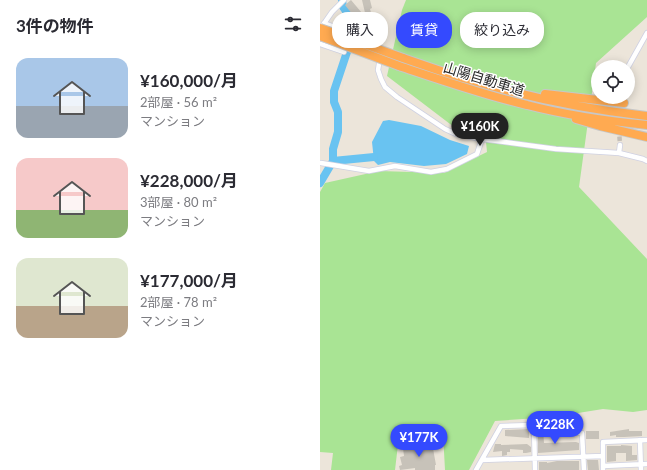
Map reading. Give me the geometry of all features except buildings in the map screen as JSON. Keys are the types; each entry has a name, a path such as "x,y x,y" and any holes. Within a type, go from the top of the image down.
{"highway":[{"name":"山陽自動車道","path":"321,27 463,87 527,105 580,116 647,125"},
{"name":"山陽自動車道","path":"320,36 401,62 548,100 647,116"},
{"path":"466,79 532,93 591,100"},
{"path":"527,105 600,126 647,137"}],"street":[{"path":"332,29 321,27 332,12 344,0"},
{"path":"632,60 647,33"},
{"path":"320,44 344,52 345,48"},
{"path":"380,48 381,53 378,70 386,87 397,97 445,129 456,134 556,149 619,153 647,160"},
{"path":"321,163 369,171 395,166 431,172 447,169 477,154 482,139"},
{"path":"619,153 620,145"},
{"path":"534,425 535,470"},
{"path":"476,470 501,426 534,425 582,433 584,470"},
{"path":"640,440 641,470"},
{"path":"647,440 603,442 603,468 647,464"},
{"path":"482,460 603,456"}],"green space":[{"path":"406,0 647,0 647,17 599,60 591,60 591,99 579,187 647,259 647,410 633,412 603,409 553,417 495,421 469,470 445,470 443,433 399,436 395,470 331,470 333,453 320,452 320,192 325,183 379,171 444,173 487,152 485,132 454,127 387,76 396,36 396,48 452,48 452,12 402,12"}],"water":[{"path":"389,120 421,126 450,140 469,146 467,154 446,164 424,166 390,162 378,165 374,161 372,142 383,121"}],"waterway":[{"path":"320,183 333,161 333,149 338,132 338,112 334,102 334,91 356,25 343,7 342,0"},
{"path":"333,161 374,157"}],"tunnel":[{"path":"618,104 619,123"},
{"path":"619,130 620,145"}]}
